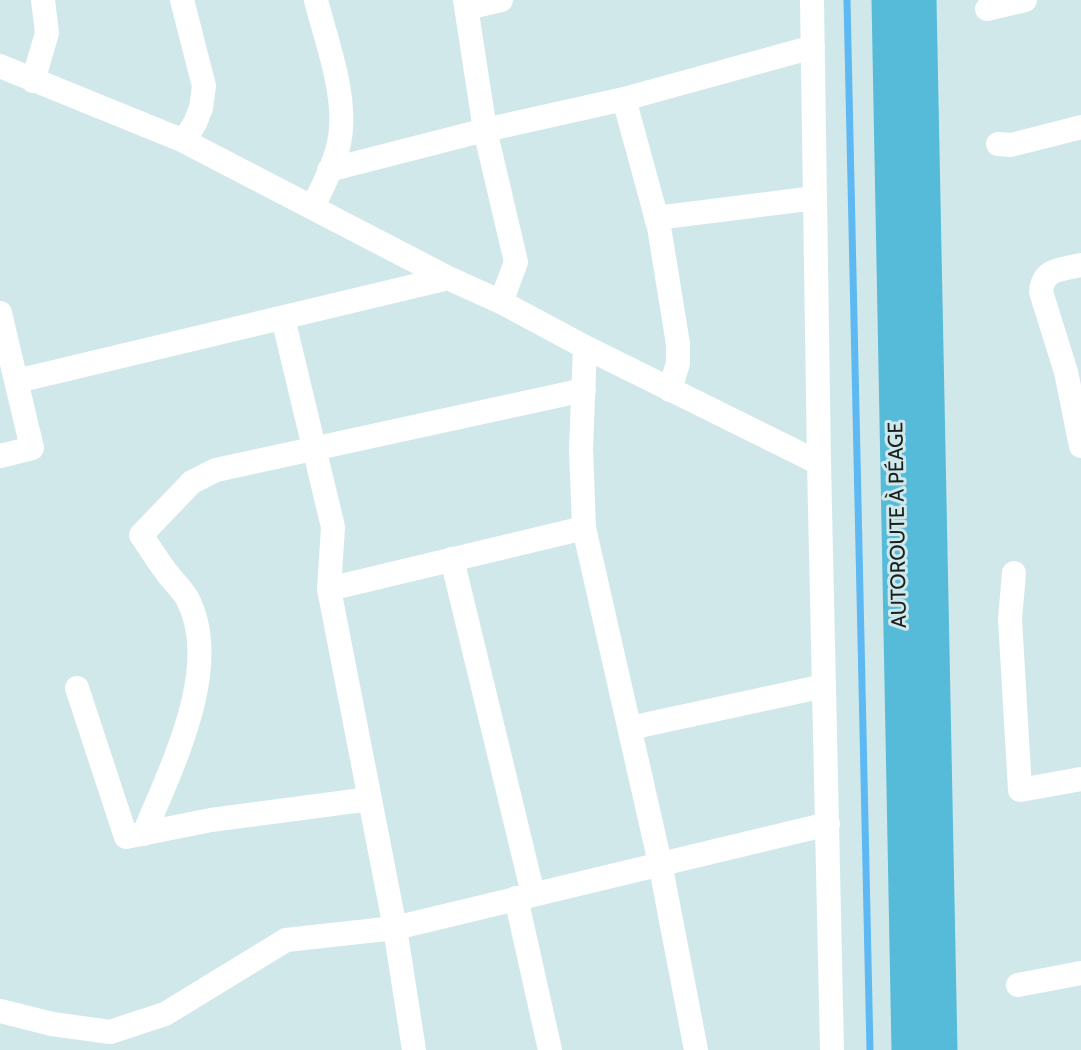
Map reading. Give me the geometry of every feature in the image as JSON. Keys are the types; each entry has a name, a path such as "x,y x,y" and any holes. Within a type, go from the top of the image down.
{"highway":[{"name":"AUTOROUTE À PÉAGE","path":"888,0 908,1050"},
{"path":"920,0 941,1050"}],"street":[{"path":"33,81 47,33 43,0"},
{"path":"182,0 204,86 201,108 184,141"},
{"path":"313,207 337,151 341,129 340,95 316,0"},
{"path":"501,0 466,4 485,130 516,262 501,302"},
{"path":"812,0 819,463 832,1050"},
{"path":"987,9 1025,0"},
{"path":"329,170 485,130 624,99 813,47"},
{"path":"0,66 184,141 448,278 501,302 585,348 819,463"},
{"path":"624,99 656,218 678,344 678,363 670,390"},
{"path":"998,144 1011,145 1081,127"},
{"path":"656,218 815,198"},
{"path":"1081,265 1049,273 1042,282 1041,292 1066,372 1081,446"},
{"path":"17,381 448,278"},
{"path":"0,313 32,448 0,456"},
{"path":"283,318 333,527 329,589 395,928 414,1050"},
{"path":"585,348 581,448 584,528 660,863 696,1050"},
{"path":"144,834 185,728 200,672 198,631 187,598 165,571 141,535 192,482 216,470 584,390"},
{"path":"329,589 584,528"},
{"path":"452,559 525,896 550,1050"},
{"path":"1014,573 1010,619 1020,790 1081,779"},
{"path":"630,728 824,686"},
{"path":"77,688 126,837 211,820 370,799"},
{"path":"0,1011 118,1041 286,940 395,928 828,824"},
{"path":"1018,985 1081,973"}],"waterway":[{"path":"847,0 870,1050"}]}
